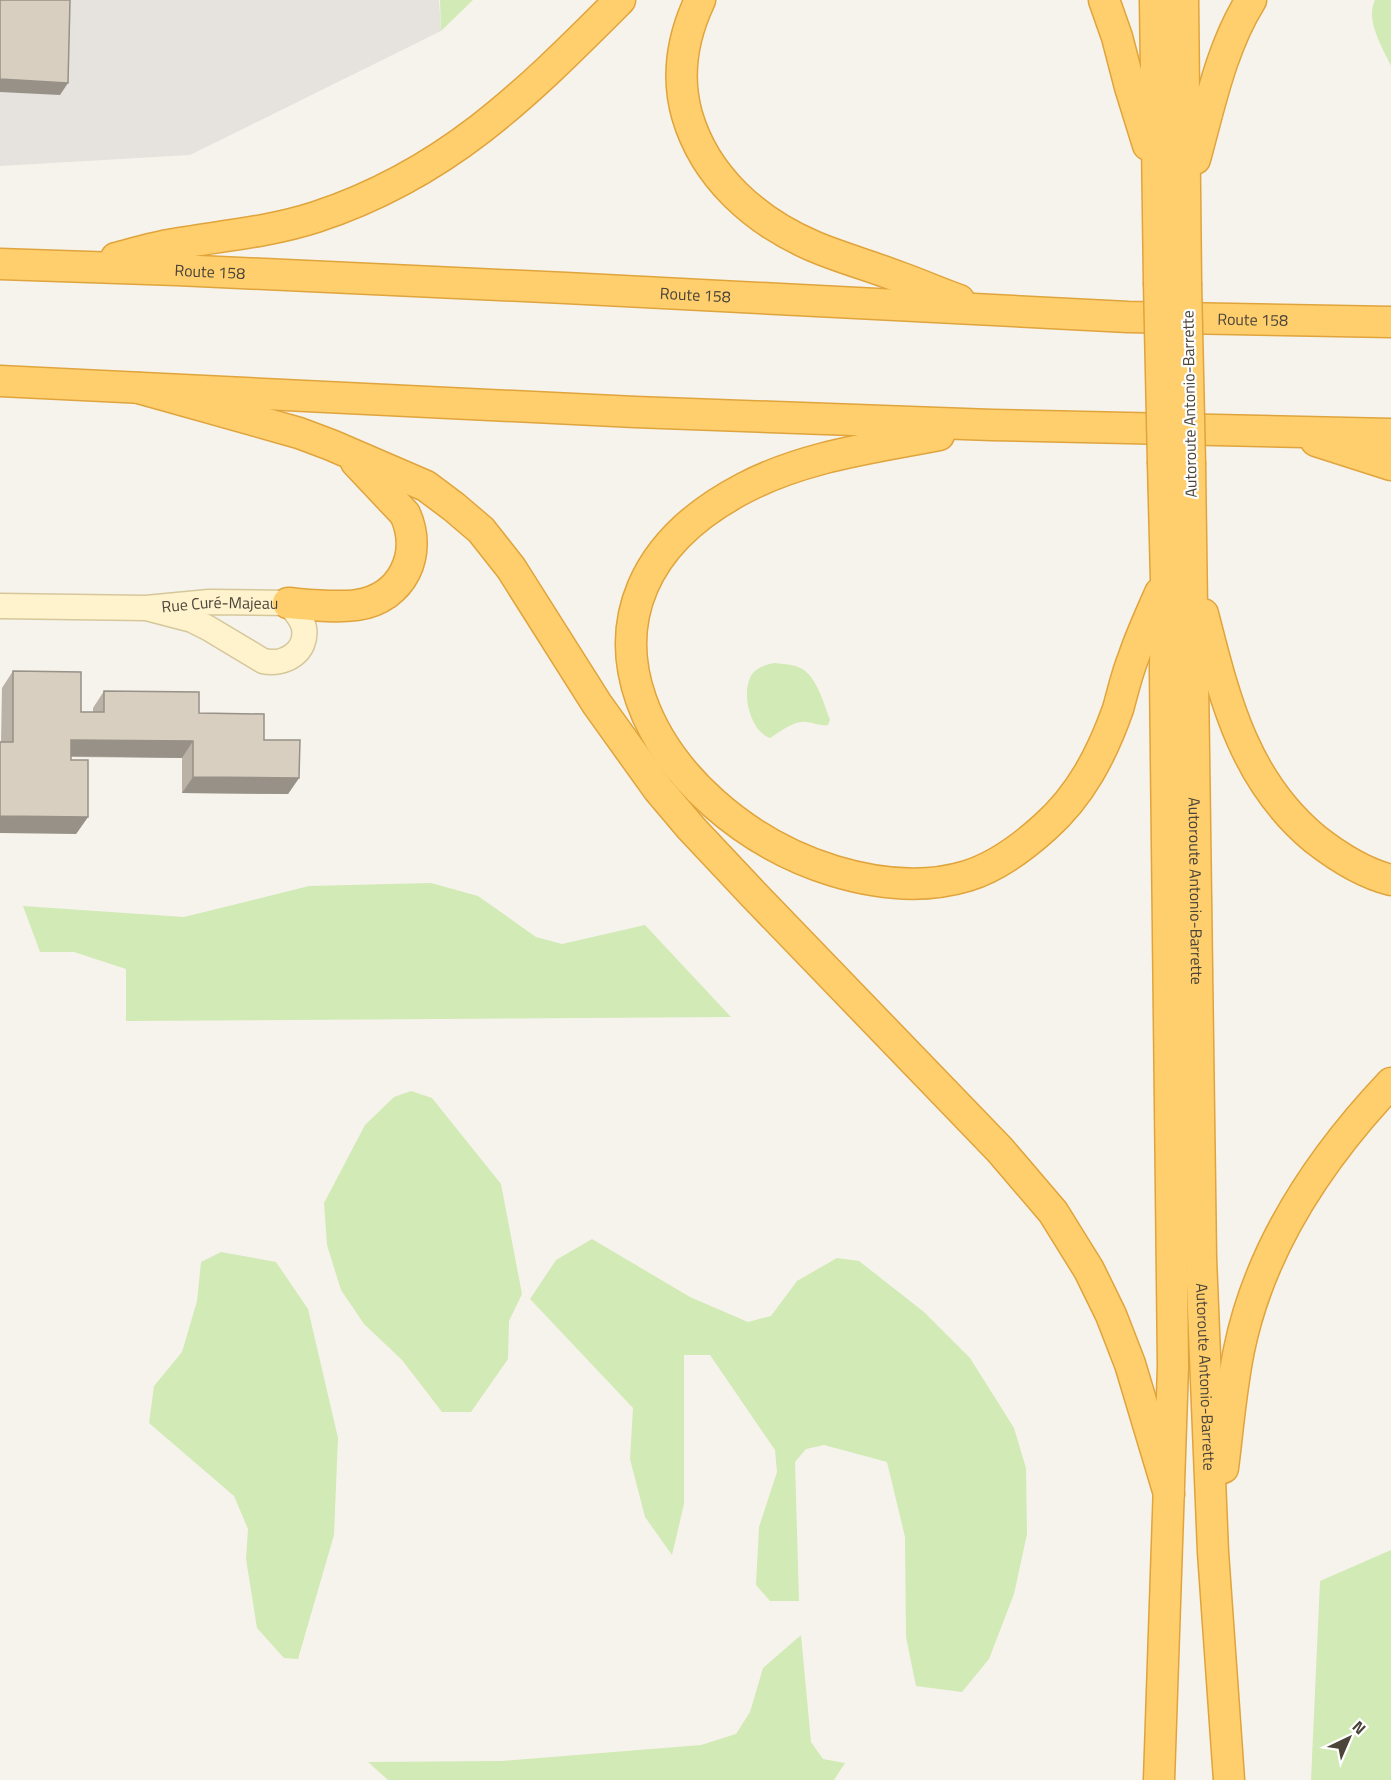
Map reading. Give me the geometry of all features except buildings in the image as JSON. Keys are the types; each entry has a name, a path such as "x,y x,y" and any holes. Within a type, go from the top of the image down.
{"highway":[{"path":"78,267 172,244 231,236 292,223 316,217 377,194 438,160 474,135 555,65 620,0"},
{"path":"700,0 684,46 682,94 696,141 724,184 756,212 795,237 981,309"},
{"path":"1104,0 1158,177"},
{"name":"Autoroute Antonio-Barrette","path":"1155,0 1158,177 1173,282 1178,572 1213,1552 1229,1780"},
{"name":"Autoroute Antonio-Barrette","path":"1173,282 1186,191 1183,0"},
{"path":"1186,191 1221,63 1237,24 1251,0"},
{"name":"Route 158","path":"0,264 566,288 1128,317 1391,322"},
{"path":"0,381 623,411 992,425 1391,434"},
{"path":"139,388 299,433 332,445 350,455 426,486 468,518 486,536 511,568 604,714 658,789 753,894 987,1135 1041,1196 1081,1256 1111,1315 1130,1364 1169,1494"},
{"path":"992,425 839,454 776,473 713,507 676,538 665,551 648,578 634,620 632,651 635,682 646,714 662,745 684,774 712,803 772,846 792,856 846,875 884,882 922,884 957,879 986,868 1016,850 1046,827 1070,801 1089,775 1111,729 1133,657 1178,572"},
{"path":"1285,431 1391,465"},
{"path":"288,603 340,606 370,602 391,590 405,574 410,563 412,536 405,514 350,455"},
{"path":"1178,572 1240,738 1262,779 1292,817 1323,845 1360,869 1391,880"},
{"name":"Autoroute Antonio-Barrette","path":"1159,1780 1173,1314 1165,671 1178,572"},
{"path":"1213,1552 1236,1364 1261,1276 1283,1228 1319,1170 1348,1132 1391,1083"}],"street":[{"name":"Rue Curé-Majeau","path":"0,606 146,609 209,602 288,603 301,620 304,637 301,646 288,660 272,663 263,661 192,620 146,609"}],"shaded area":[{"path":"0,0 439,0 441,31 190,155 0,166"}],"green space":[{"path":"440,0 473,0 441,31"},
{"path":"1375,0 1391,0 1391,66 1373,25 1372,8"},
{"path":"774,663 795,666 810,676 825,706 830,720 828,725 802,722 787,727 770,738 763,734 752,719 747,689 753,673 763,666"},
{"path":"431,883 478,896 536,937 562,944 645,925 731,1017 126,1021 126,969 74,952 40,952 23,906 184,917 309,886"},
{"path":"411,1091 432,1098 501,1184 522,1294 509,1321 508,1359 471,1412 442,1412 402,1360 364,1324 341,1290 327,1245 324,1203 365,1125 394,1097"},
{"path":"592,1239 690,1297 748,1322 771,1316 797,1281 837,1258 859,1261 924,1312 970,1358 1014,1428 1026,1468 1027,1534 1014,1594 989,1659 962,1692 916,1686 906,1637 905,1537 887,1462 824,1445 806,1449 795,1462 799,1601 770,1601 756,1585 759,1527 777,1472 775,1450 710,1355 684,1355 684,1504 672,1555 645,1517 630,1459 633,1408 530,1299 556,1260"},
{"path":"221,1252 276,1262 308,1309 338,1438 334,1535 298,1659 284,1658 257,1628 246,1559 248,1529 234,1496 149,1423 154,1386 182,1352 197,1301 201,1262"},
{"path":"1391,1550 1391,1780 1311,1780 1320,1581"},
{"path":"801,1635 811,1742 823,1759 845,1763 834,1780 388,1780 368,1762 502,1761 701,1745 736,1734 750,1712 763,1668"}]}
